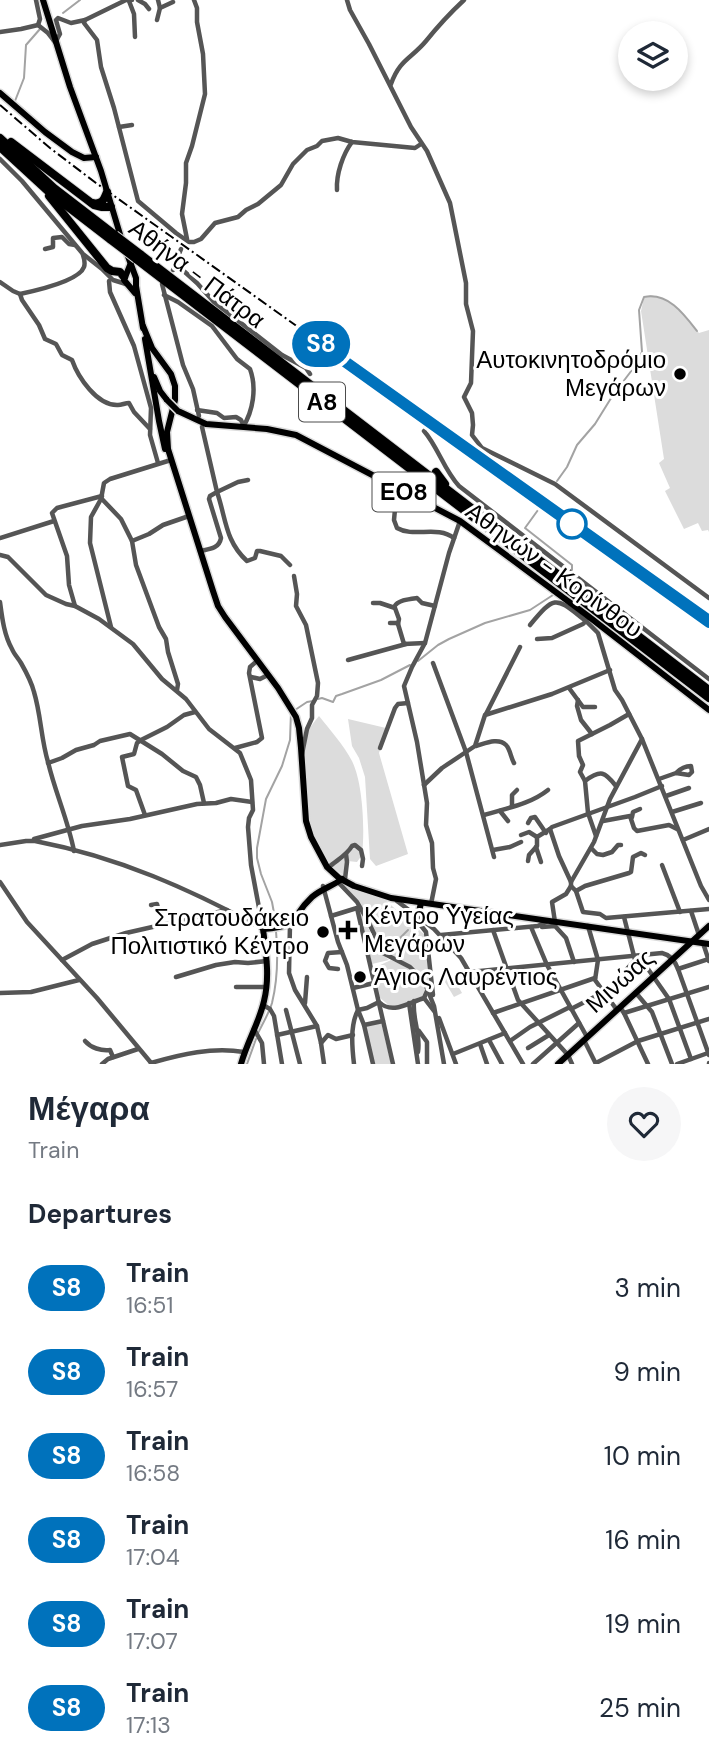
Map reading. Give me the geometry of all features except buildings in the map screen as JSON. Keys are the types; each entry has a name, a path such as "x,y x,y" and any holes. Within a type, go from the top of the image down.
{"highway":[{"path":"0,136 92,203 111,207"},
{"name":"Αθήνα - Πάτρα","path":"0,136 135,259 709,698"},
{"name":"Αθήνα - Πάτρα","path":"0,147 37,182 113,238"},
{"path":"37,182 107,268 120,272 127,279"},
{"path":"92,203 102,202 107,192"},
{"name":"Αθήνα - Πάτρα","path":"135,259 282,363 709,690"},
{"path":"233,333 255,358"},
{"path":"282,363 306,373"},
{"path":"389,461 412,470"},
{"path":"436,472 451,492"}],"main road":[{"path":"43,0 111,207 135,259 127,279"},
{"path":"0,93 45,132 84,158 96,155"},
{"path":"80,155 89,149 90,139"},
{"name":"Αθηνών - Κορίνθου","path":"127,279 140,308 161,432 171,460"},
{"name":"Αθηνών - Κορίνθου","path":"143,326 152,348 171,374 176,389 167,432 168,449 218,606 296,717 302,755 306,821 309,833 328,867 341,879 393,899 706,943"},
{"name":"Αθηνών - Κορίνθου","path":"148,351 158,386 178,411 215,426 243,426 296,435 460,521 709,710"},
{"path":"325,886 331,876 328,867"},
{"path":"241,1064 267,987 263,929 290,924 313,896 325,886 341,879"},
{"path":"416,915 419,902"},
{"name":"Μινώας","path":"558,1064 709,926"},
{"path":"699,935 706,943"}],"street":[{"path":"36,0 40,21 38,25"},
{"path":"38,25 57,43 60,34 56,24 58,18 71,23 85,20 126,0 131,1 137,15 135,37"},
{"path":"138,0 149,9"},
{"path":"156,20 160,8 158,0"},
{"path":"187,242 182,206 186,163 205,94 198,11 194,0"},
{"path":"347,0 448,197 473,331 471,383 464,397 472,413 473,437 482,447 555,484 709,598"},
{"path":"391,85 401,64 464,0"},
{"path":"160,8 173,2"},
{"path":"85,20 84,24 97,40 101,67 138,201 187,242 197,242 215,223 238,217 258,204 281,185 293,164 308,149 322,141 341,139 415,148 421,144"},
{"path":"0,32 38,25"},
{"path":"119,127 132,125"},
{"path":"337,190 339,173 352,142"},
{"path":"0,159 83,254 127,279"},
{"path":"176,233 184,225"},
{"path":"45,249 53,247 53,238 56,237 62,237 69,244 76,246"},
{"path":"173,270 181,249"},
{"path":"0,282 20,294 74,278 83,268 83,254"},
{"path":"176,264 211,300 282,355 306,368 306,373"},
{"path":"109,281 110,292 131,338 151,408 151,439 158,463"},
{"path":"162,284 192,389 197,418"},
{"path":"20,294 45,339 56,344 62,355 72,360 77,375 93,393 114,405 129,403 150,429"},
{"path":"164,295 212,326 237,359 250,369 254,390 250,416 243,426"},
{"path":"197,410 217,413 224,418 236,417 242,420 243,426"},
{"path":"202,427 229,536 245,559 252,560 257,551 262,551 281,556 290,565"},
{"path":"425,430 446,471 458,486 709,679"},
{"path":"111,628 90,542 92,517 102,497 103,485 106,481 171,460"},
{"path":"200,551 216,547 221,541 209,499 211,496 238,481 248,480"},
{"path":"397,488 394,520 399,530 408,533 445,533 453,538"},
{"path":"75,606 69,585 67,556 52,513 55,509 102,497"},
{"path":"102,497 121,519 131,541 136,565 166,639 167,652 178,684 177,690"},
{"path":"131,541 189,516"},
{"path":"0,538 54,521"},
{"path":"431,904 436,877 426,825 428,808 404,687 425,643 460,521"},
{"path":"0,555 9,558 46,595 101,620 137,648 162,679 185,697 209,729 242,756 250,778 253,810 248,824 251,867 263,929"},
{"path":"294,576 297,609 306,625 318,683 302,755"},
{"path":"394,607 402,601 417,598 422,603 435,606"},
{"path":"530,625 556,601 587,618 598,633 616,692 642,739 709,900"},
{"path":"0,602 8,642 34,692 48,763 74,851"},
{"path":"373,603 394,607"},
{"path":"394,607 403,642 406,644"},
{"path":"537,639 552,638 583,624 587,618"},
{"path":"390,623 398,624"},
{"path":"348,660 406,644 425,643"},
{"path":"475,746 485,715 520,647"},
{"path":"235,748 262,738 249,669 257,661"},
{"path":"433,663 466,752 494,857"},
{"path":"485,715 569,688 610,670"},
{"path":"250,677 258,679 268,675"},
{"path":"569,688 584,708 595,707"},
{"path":"578,700 581,720 592,734"},
{"path":"380,748 395,708 398,704 408,703"},
{"path":"145,815 136,790 128,786 122,758 135,752 137,743 141,740 178,721 184,715 195,712"},
{"path":"596,836 588,813 585,780 580,772 583,765 579,759 577,742 629,714"},
{"path":"48,763 100,741 130,734 196,777 204,803"},
{"path":"538,926 551,921 552,902 566,894 591,848 616,786 642,739"},
{"path":"424,785 442,768 475,746 493,741 508,747 514,762"},
{"path":"585,780 602,773 607,774 616,786"},
{"path":"659,779 676,773"},
{"path":"537,837 552,827 662,786"},
{"path":"666,796 689,788"},
{"path":"512,807 512,795 517,790"},
{"path":"484,815 526,803 548,790"},
{"path":"0,845 30,841 91,824 204,803 231,799 251,802"},
{"path":"672,812 701,803"},
{"path":"640,809 633,812 632,817 637,831 669,825 676,828 682,838"},
{"path":"500,810 508,821"},
{"path":"528,823 535,817 553,836 583,912 600,914 610,919 709,909"},
{"path":"603,821 632,817"},
{"path":"682,838 709,829"},
{"path":"488,832 495,838"},
{"path":"521,835 529,832 537,837"},
{"path":"537,837 536,847 541,862"},
{"path":"30,841 139,869 199,895 263,929"},
{"path":"493,850 510,848 521,842"},
{"path":"328,867 355,845 362,852 362,866"},
{"path":"591,848 603,855 621,845"},
{"path":"528,861 529,855 536,847"},
{"path":"576,891 631,872 631,858 641,853 645,855"},
{"path":"346,854 347,862 341,879 383,953 422,977 434,1009"},
{"path":"662,865 680,912"},
{"path":"0,882 25,919 80,979 151,1064 206,1051 244,1052"},
{"path":"325,886 373,1064"},
{"path":"393,899 440,935 457,953 523,1064"},
{"path":"151,905 157,904 162,924"},
{"path":"331,916 359,907"},
{"path":"359,907 393,1064"},
{"path":"62,960 92,944 134,931 228,910"},
{"path":"691,911 699,935"},
{"path":"416,915 426,932 434,1009 444,1064"},
{"path":"624,917 636,956 641,959 669,999 691,1059"},
{"path":"290,924 289,973 295,990 317,1026 324,1064"},
{"path":"440,935 531,926 555,927 566,938 575,962"},
{"path":"531,926 547,965 579,1023 596,1063 638,1041 709,1019"},
{"path":"588,926 598,960 595,978 620,1010 638,1041 647,1064"},
{"path":"493,930 518,999 568,1055 572,1064"},
{"path":"678,969 709,960 706,943"},
{"path":"338,969 329,968 325,961 328,953 342,952"},
{"path":"470,971 662,953 673,959 678,969 708,1054 675,1064 648,1006 636,993"},
{"path":"510,1041 538,1023 604,992 636,956"},
{"path":"176,977 216,965 267,961"},
{"path":"304,1004 307,977"},
{"path":"494,1016 521,1003 595,978"},
{"path":"0,993 30,992 80,979"},
{"path":"353,988 374,984"},
{"path":"620,1010 648,1006 709,986"},
{"path":"236,987 267,987"},
{"path":"424,998 428,988"},
{"path":"379,1002 392,1009 424,998"},
{"path":"424,998 439,1017 456,1064"},
{"path":"358,1010 379,1002"},
{"path":"411,1002 419,1031 427,1042 427,1064"},
{"path":"411,1002 418,1064"},
{"path":"263,1005 270,1009 274,1016 282,1064"},
{"path":"286,1010 300,1064"},
{"path":"354,1064 353,1035 358,1010"},
{"path":"364,1025 383,1021"},
{"path":"533,1064 579,1023"},
{"path":"277,1035 317,1026"},
{"path":"253,1028 262,1043 264,1064"},
{"path":"417,1056 419,1031"},
{"path":"453,1054 505,1034"},
{"path":"321,1043 328,1035 336,1039 353,1035"},
{"path":"528,1048 549,1035"},
{"path":"489,1040 502,1064"},
{"path":"85,1041 102,1051 110,1050 113,1057"},
{"path":"480,1044 487,1064"},
{"path":"102,1064 113,1057 139,1049"}],"shaded area":[{"name":"Αυτοκινητοδρόμιο Μεγάρων","path":"650,295 672,304 699,333 709,330 709,532 702,531 698,523 684,529 665,491 670,488 659,463 664,459 641,311 644,298"},
{"path":"319,716 352,761 361,794 362,855 357,862 348,861 345,876 333,867 317,846 310,820 305,745 308,732"},
{"path":"348,719 386,728 379,753 408,854 376,866 370,859 365,777 352,746"},
{"path":"345,884 384,899 425,935 431,992 420,973 387,955 367,916"},
{"path":"359,909 380,952 389,960 372,964"},
{"path":"391,960 407,968 419,979 427,989 423,997 392,1008 379,997 373,971"},
{"path":"450,972 462,993 454,997 442,977"},
{"path":"381,1022 391,1064 374,1064 365,1026"}],"waterway":[{"path":"63,13 80,0"},
{"path":"15,101 24,78 26,45 40,29"},
{"path":"557,481 577,445 595,424 642,352 639,310 644,297 653,296 668,301 681,311 697,331"},
{"path":"538,510 525,528 572,565 568,577"},
{"path":"418,661 449,639 485,623 530,610 553,595"},
{"path":"318,699 333,702 336,696 381,680 410,665"},
{"path":"295,710 313,701"},
{"path":"276,924 272,902 261,874 257,848 266,799 282,766 290,740 291,712"},
{"path":"387,951 408,930"},
{"path":"258,1033 274,994 277,967 276,931"},
{"path":"247,1064 256,1039"}],"railway":[{"path":"0,105 96,183 709,620"}],"train":[{"name":"S8","path":"709,620 320,343 709,623"}],"place":[{"name":"Αυτοκινητοδρόμιο Μεγάρων","path":"680,374"},
{"name":"Κέντρο Υγείας Μεγάρων","path":"348,930"},
{"name":"Στρατουδάκειο Πολιτιστικό Κέντρο","path":"323,932"},
{"name":"Άγιος Λαυρέντιος","path":"360,977"}]}
